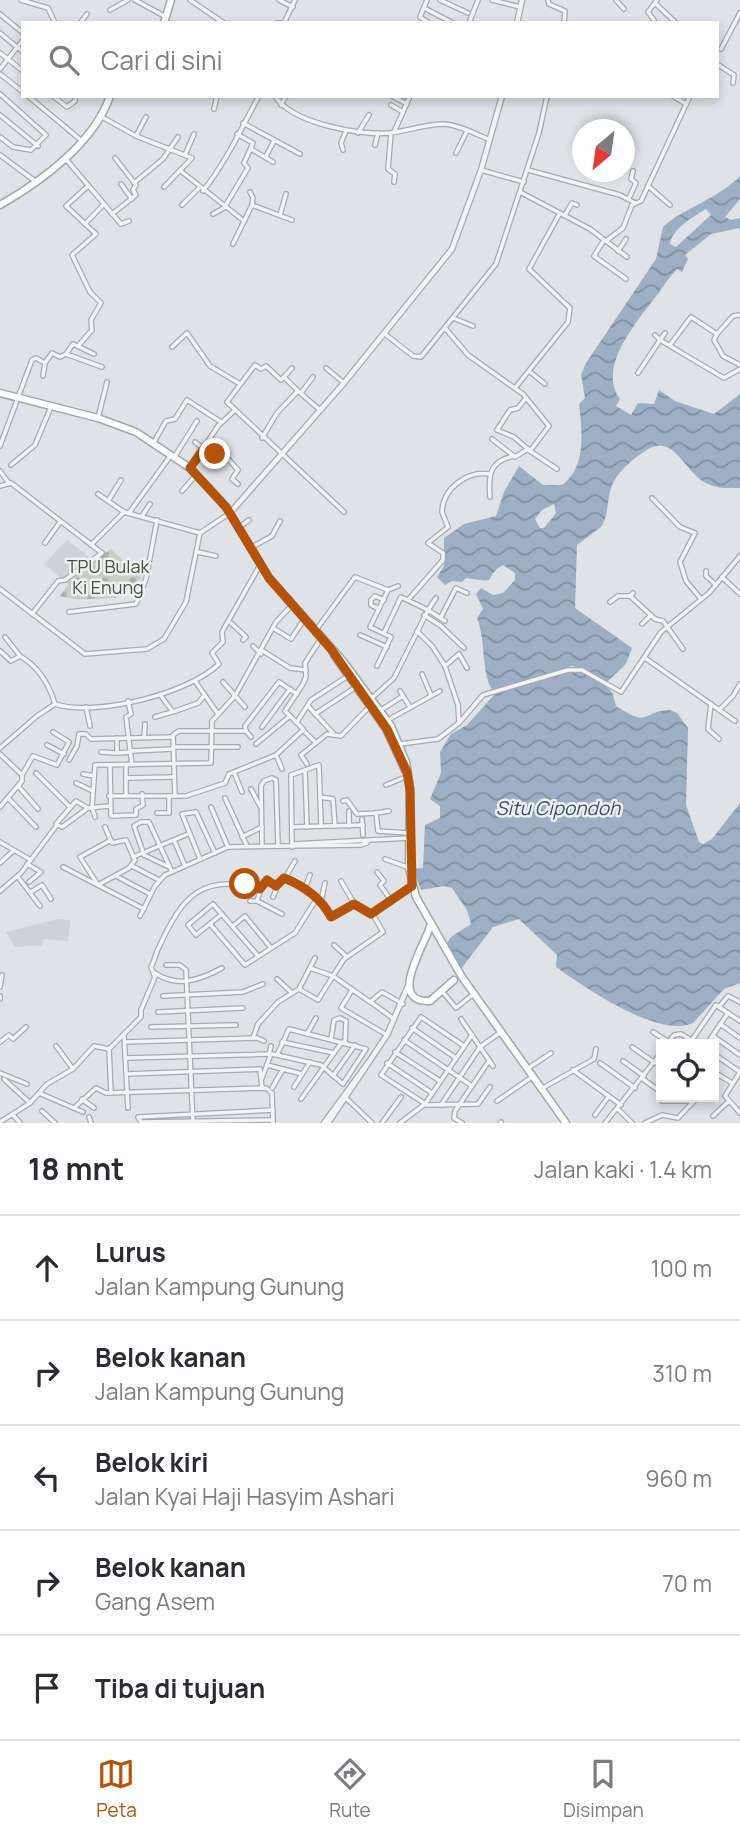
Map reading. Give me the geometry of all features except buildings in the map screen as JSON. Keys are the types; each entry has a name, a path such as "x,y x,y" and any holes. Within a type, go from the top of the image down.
{"main road":[{"path":"165,20 171,0"},
{"path":"0,205 35,181 82,141 102,117 109,98"},
{"path":"0,393 97,418 154,442 190,468 230,513 260,565 322,637 371,702 387,729 407,774"},
{"path":"331,649 356,687 381,710 400,744 407,774 409,868 412,886 432,932 529,1079 564,1123"},
{"path":"432,932 409,981 412,993 423,1001 431,1000 454,980 456,972 452,961"},
{"path":"454,980 460,981 564,1123"}],"street":[{"path":"21,0 51,10 54,21"},
{"path":"41,6 47,0"},
{"path":"110,10 128,0"},
{"path":"135,0 165,20"},
{"path":"190,0 221,21"},
{"path":"279,0 293,7"},
{"path":"282,21 295,0"},
{"path":"426,21 420,17 427,0"},
{"path":"440,0 468,13"},
{"path":"471,21 478,0"},
{"path":"492,0 520,7"},
{"path":"517,21 522,0"},
{"path":"548,0 549,4 565,11 564,21"},
{"path":"616,0 625,9"},
{"path":"654,20 648,12 656,1 674,21"},
{"path":"426,9 449,21"},
{"path":"721,49 724,37 738,21 740,13"},
{"path":"0,14 21,31"},
{"path":"82,21 87,14"},
{"path":"0,33 21,50"},
{"path":"21,42 0,71 21,90"},
{"path":"0,53 21,69"},
{"path":"719,65 734,75 733,83"},
{"path":"0,94 46,132 38,146 31,150 16,148 0,137"},
{"path":"30,98 82,141"},
{"path":"55,98 67,107 75,102 75,98"},
{"path":"214,109 217,98"},
{"path":"182,205 201,190 230,153 237,134 258,98"},
{"path":"276,98 281,105 346,131 393,132 442,124 490,140"},
{"path":"281,105 285,98"},
{"path":"396,98 407,104"},
{"path":"394,182 395,174 388,169 393,132 409,98"},
{"path":"0,589 88,655 159,644 183,612 200,533 230,513 344,383 452,249 481,170 501,98"},
{"path":"384,334 419,357 496,264 528,170 546,98"},
{"path":"676,98 686,104"},
{"path":"626,279 594,257 605,241 623,228 635,203 641,201 689,98"},
{"path":"391,105 403,112"},
{"path":"0,115 38,146"},
{"path":"358,133 369,115"},
{"path":"102,117 136,136 173,148 192,159 164,187"},
{"path":"136,136 146,117"},
{"path":"243,123 300,154"},
{"path":"343,150 341,143 346,131"},
{"path":"456,153 467,131"},
{"path":"375,145 378,133"},
{"path":"185,155 194,134"},
{"path":"213,214 224,208 248,168 244,163 253,142 237,134"},
{"path":"112,214 136,195 133,190 134,183 173,148 178,137"},
{"path":"266,156 274,141"},
{"path":"251,149 273,162"},
{"path":"0,155 35,181"},
{"path":"64,157 121,224 129,221"},
{"path":"115,158 134,183"},
{"path":"481,170 524,182"},
{"path":"528,170 635,203"},
{"path":"181,172 244,221"},
{"path":"628,199 634,182"},
{"path":"121,184 132,199"},
{"path":"78,346 92,330 91,320 101,303 90,292 72,255 96,234 66,206 89,186"},
{"path":"647,186 670,205"},
{"path":"233,244 251,205 253,198 250,191"},
{"path":"520,192 565,216 626,257"},
{"path":"279,215 286,194"},
{"path":"565,216 572,203 577,205"},
{"path":"85,224 104,204"},
{"path":"251,205 292,220"},
{"path":"516,388 562,334 569,320 570,308 529,269 560,213"},
{"path":"618,251 626,239"},
{"path":"655,335 724,378 740,367 718,351 714,340 733,316 740,315"},
{"path":"670,345 689,317 717,334"},
{"path":"453,318 474,326"},
{"path":"445,328 468,355 516,388 549,426 529,450 497,461 489,474 490,497"},
{"path":"172,347 187,333 210,366 240,384"},
{"path":"638,373 665,333"},
{"path":"43,376 45,363 52,353 60,357 66,354 73,344 94,354"},
{"path":"66,354 101,367"},
{"path":"0,446 32,360 36,358 45,363"},
{"path":"292,368 281,380 266,366 261,369 255,365 227,399 234,411 344,512"},
{"path":"326,368 344,383"},
{"path":"529,371 545,384"},
{"path":"284,377 320,410"},
{"path":"262,438 277,413 313,377"},
{"path":"97,418 107,382"},
{"path":"526,398 518,408 510,410 497,430 514,437 557,469"},
{"path":"154,442 166,421 175,419 187,400 221,422"},
{"path":"11,465 35,445 51,407"},
{"path":"190,468 221,422 234,411"},
{"path":"91,545 127,512 197,421"},
{"path":"206,432 212,435"},
{"path":"492,439 514,456"},
{"path":"195,442 215,454 220,450 231,460 238,470 232,480 238,484"},
{"path":"0,471 8,482 102,553 65,580 58,581 32,614"},
{"path":"408,600 443,560 443,553 428,542 448,527 442,512 449,492 457,482 470,475 489,474"},
{"path":"182,491 196,475"},
{"path":"108,501 121,480"},
{"path":"0,486 8,482"},
{"path":"98,494 127,512 200,533"},
{"path":"652,498 680,527 695,533 680,565 686,582 701,599"},
{"path":"142,516 150,504"},
{"path":"69,612 136,604 146,579 157,520"},
{"path":"239,528 249,520"},
{"path":"250,549 261,540 272,536 280,521"},
{"path":"45,543 61,522"},
{"path":"197,552 216,556"},
{"path":"400,744 432,741 459,723 483,695 568,670 582,670 621,692 651,645 667,626 716,585 740,556"},
{"path":"0,748 37,716 55,705 86,707 161,696 195,681 219,664 212,654 223,642 222,632 260,565"},
{"path":"706,571 706,576 716,585"},
{"path":"316,631 355,577 388,590 398,586"},
{"path":"722,577 740,594"},
{"path":"441,617 457,587 467,593"},
{"path":"377,666 391,637 370,627 388,590"},
{"path":"610,602 618,596 631,594 651,615 667,626 683,649"},
{"path":"379,609 370,605 371,600 375,596 384,600"},
{"path":"384,633 401,597 445,621"},
{"path":"307,764 301,755 327,734 343,735 394,678 424,615 436,597"},
{"path":"95,817 90,807 95,765 210,764 212,720 235,696 274,628 292,605"},
{"path":"424,615 441,626 464,648"},
{"path":"642,624 651,615"},
{"path":"274,628 291,639 305,618"},
{"path":"230,622 246,637 243,640"},
{"path":"418,631 445,666 458,705 459,723"},
{"path":"360,635 387,647"},
{"path":"5,637 20,656 41,674 55,705"},
{"path":"316,743 285,711 306,677 306,662 322,637"},
{"path":"253,646 290,668 306,670"},
{"path":"0,651 11,661 20,656"},
{"path":"445,666 460,654 467,667"},
{"path":"645,658 735,720"},
{"path":"422,674 431,695"},
{"path":"297,722 314,698 348,676"},
{"path":"195,681 218,714"},
{"path":"223,682 245,707"},
{"path":"251,737 245,726 280,682 297,694"},
{"path":"720,709 740,684"},
{"path":"315,713 356,687"},
{"path":"262,727 290,689"},
{"path":"400,691 410,707"},
{"path":"388,720 440,691"},
{"path":"161,696 172,712"},
{"path":"155,717 198,703 204,696"},
{"path":"381,710 403,696"},
{"path":"126,794 131,752 126,717 131,713 128,701"},
{"path":"710,704 708,729 719,739"},
{"path":"262,706 272,713"},
{"path":"308,706 334,735"},
{"path":"86,707 90,726"},
{"path":"256,744 290,716"},
{"path":"144,737 145,724"},
{"path":"109,796 186,796 225,783 228,775 276,755 303,730"},
{"path":"69,760 77,746 79,734 86,734 89,738 131,738 172,737 179,731 246,731"},
{"path":"0,807 19,786 34,755 56,766 69,742 53,732"},
{"path":"172,737 175,796"},
{"path":"117,738 117,753"},
{"path":"47,744 64,754"},
{"path":"101,752 238,747"},
{"path":"0,755 22,775"},
{"path":"276,755 282,769"},
{"path":"110,765 111,816 136,815 136,809 143,805 142,794"},
{"path":"292,845 291,775 319,765 321,826"},
{"path":"305,771 307,827"},
{"path":"234,772 242,792"},
{"path":"36,774 69,806"},
{"path":"83,774 94,776"},
{"path":"386,785 407,774"},
{"path":"126,778 174,777"},
{"path":"262,846 261,783 275,778 278,846"},
{"path":"76,783 93,791"},
{"path":"19,786 38,809"},
{"path":"251,789 261,809"},
{"path":"157,813 169,813 169,796"},
{"path":"320,797 334,799 335,826"},
{"path":"225,798 247,846"},
{"path":"9,799 36,827"},
{"path":"343,801 347,800 357,814 389,811"},
{"path":"0,891 18,877 69,806 76,801 90,807 109,806"},
{"path":"57,825 62,827 90,807"},
{"path":"211,807 228,847"},
{"path":"200,859 181,817 194,811 215,853"},
{"path":"349,811 349,826"},
{"path":"376,813 378,831 410,836"},
{"path":"362,819 363,835"},
{"path":"167,866 143,853 133,828 141,822 149,822 172,872"},
{"path":"292,827 362,825"},
{"path":"105,827 114,844 126,840 133,857 132,866"},
{"path":"242,837 262,827"},
{"path":"133,857 188,834"},
{"path":"141,916 159,880 228,847 368,842 410,836"},
{"path":"98,885 80,858 111,840"},
{"path":"174,840 185,866"},
{"path":"0,842 41,872 29,882"},
{"path":"0,863 13,851"},
{"path":"385,859 409,868"},
{"path":"273,897 295,861"},
{"path":"98,885 132,866"},
{"path":"132,866 159,880"},
{"path":"63,867 144,909"},
{"path":"377,872 384,881 380,885 391,900"},
{"path":"305,888 310,875"},
{"path":"116,876 150,894"},
{"path":"18,877 40,906"},
{"path":"285,878 305,888 319,900 331,917 355,905"},
{"path":"257,901 267,880 278,885"},
{"path":"341,880 355,905 368,914 412,886"},
{"path":"222,968 199,980 167,981 155,973 151,966 180,906 193,893 228,883 261,889"},
{"path":"210,923 245,965 295,933 319,900 325,883"},
{"path":"31,892 42,885 51,899"},
{"path":"250,901 257,901 282,914"},
{"path":"222,914 196,935 188,925 213,904 233,926 258,956"},
{"path":"299,989 318,1000 346,957 384,932 372,913"},
{"path":"233,926 245,916 271,948"},
{"path":"334,944 346,957"},
{"path":"253,1038 258,1024 278,1002 299,989 315,958"},
{"path":"166,965 184,967 187,981 193,1123"},
{"path":"310,968 332,976 395,1020"},
{"path":"111,1093 109,1049 142,1016 141,1010 155,973"},
{"path":"0,987 2,975"},
{"path":"277,979 292,993"},
{"path":"326,1123 347,1099 395,1020 403,1004 409,981"},
{"path":"163,996 243,992 263,984"},
{"path":"352,990 341,1008 385,1034"},
{"path":"442,991 456,1008 471,996"},
{"path":"370,1002 382,992 403,1004 423,1001"},
{"path":"693,1039 728,996 740,1002"},
{"path":"718,1006 740,1021"},
{"path":"158,1012 243,1009"},
{"path":"710,1039 728,1013"},
{"path":"464,1046 422,1017 387,1063 381,1072 382,1077 425,1104 441,1106 478,1104 490,1087"},
{"path":"307,1034 316,1018"},
{"path":"301,1099 343,1042 346,1021 340,1018 334,1020 331,1040"},
{"path":"461,1019 493,1066"},
{"path":"720,1024 740,1038"},
{"path":"150,1027 236,1025"},
{"path":"0,1042 9,1035 13,1039 26,1027"},
{"path":"412,1028 456,1058"},
{"path":"126,1058 270,1054 324,1066 344,1084 366,1048 289,1029 277,1055"},
{"path":"653,1032 662,1039"},
{"path":"441,1106 480,1047 500,1034"},
{"path":"672,1039 674,1035 682,1034 690,1039"},
{"path":"124,1035 128,1108"},
{"path":"400,1123 425,1104 472,1035"},
{"path":"712,1036 740,1055"},
{"path":"125,1042 253,1038 264,1041"},
{"path":"404,1040 472,1086"},
{"path":"282,1042 334,1053"},
{"path":"0,1122 30,1104 39,1093 73,1069 96,1045 109,1049"},
{"path":"333,1076 355,1045"},
{"path":"56,1046 73,1069"},
{"path":"262,1078 271,1046"},
{"path":"605,1123 655,1063 632,1047"},
{"path":"541,1089 594,1059 596,1049"},
{"path":"395,1052 440,1081"},
{"path":"527,1069 551,1053"},
{"path":"719,1059 740,1074 725,1096 740,1113"},
{"path":"462,1123 454,1118 458,1106 489,1061"},
{"path":"623,1061 656,1088"},
{"path":"294,1087 310,1062"},
{"path":"358,1063 365,1068"},
{"path":"387,1063 432,1093"},
{"path":"600,1063 635,1089"},
{"path":"267,1065 302,1074"},
{"path":"127,1074 260,1069 262,1088"},
{"path":"273,1110 138,1117 141,1122 273,1121 273,1110 272,1089 283,1069"},
{"path":"573,1070 609,1096 632,1123"},
{"path":"0,1073 27,1084"},
{"path":"719,1075 733,1083"},
{"path":"4,1079 30,1104"},
{"path":"498,1101 529,1079"},
{"path":"75,1108 96,1088 111,1093 272,1089"},
{"path":"39,1093 83,1112"},
{"path":"595,1115 609,1096"},
{"path":"382,1123 401,1097"},
{"path":"82,1099 94,1108"},
{"path":"347,1099 372,1123"},
{"path":"713,1116 729,1101"},
{"path":"645,1123 662,1115 678,1118 693,1102"},
{"path":"42,1111 55,1123"},
{"path":"13,1115 20,1123"},
{"path":"89,1117 91,1123"},
{"path":"609,1119 614,1123"}],"shaded area":[{"path":"67,540 92,559 64,581 44,564"},
{"path":"57,919 70,920 68,941 43,939 42,945 15,947 6,932"}],"green space":[{"name":"TPU Bulak Ki Enung","path":"111,549 142,578 115,598 81,599 60,596 68,585 66,580"}],"water":[{"path":"740,176 740,199 725,217 731,220 740,218 740,228 711,234 685,255 688,259 682,272 677,269 638,321 618,353 613,369 614,384 620,399 616,406 631,415 638,403 654,404 659,390 675,401 714,414 740,394 740,488 708,484 692,472 679,456 664,446 655,446 632,461 614,481 601,527 577,545 575,608 632,648 626,664 607,682 585,669 572,666 493,691 487,676 477,618 483,609 476,594 481,588 493,595 503,593 515,580 515,573 503,565 488,580 466,578 462,582 452,581 445,585 437,577 444,566 444,538 464,524 496,516 504,492 519,466 543,485 562,485 570,477 576,469 581,448 579,404 585,398 581,375 586,363 656,259 663,227","holes":["706,209 711,215 676,247 670,244 679,229","554,504 556,513 544,528 540,528 535,519 542,510"]},
{"name":"Situ Cipondoh","path":"567,671 585,673 596,678 611,692 616,706 627,713 641,718 661,711 670,710 677,713 688,728 686,805 699,842 703,844 712,839 740,803 740,983 724,989 693,1023 678,1026 661,1024 642,1018 603,998 556,967 557,955 519,919 493,927 461,969 446,945 451,937 471,924 467,910 452,888 444,886 421,890 413,869 423,868 425,825 440,818 440,806 430,799 441,773 440,752 451,734 467,725 495,694"}],"route":[{"path":"215,454 205,447 190,468 226,507 269,578 331,649 348,677 387,729 407,772 410,790 409,868 412,886 371,914 354,904 331,917 324,904 305,888 284,878 276,886 267,880 261,889 245,884"}]}
